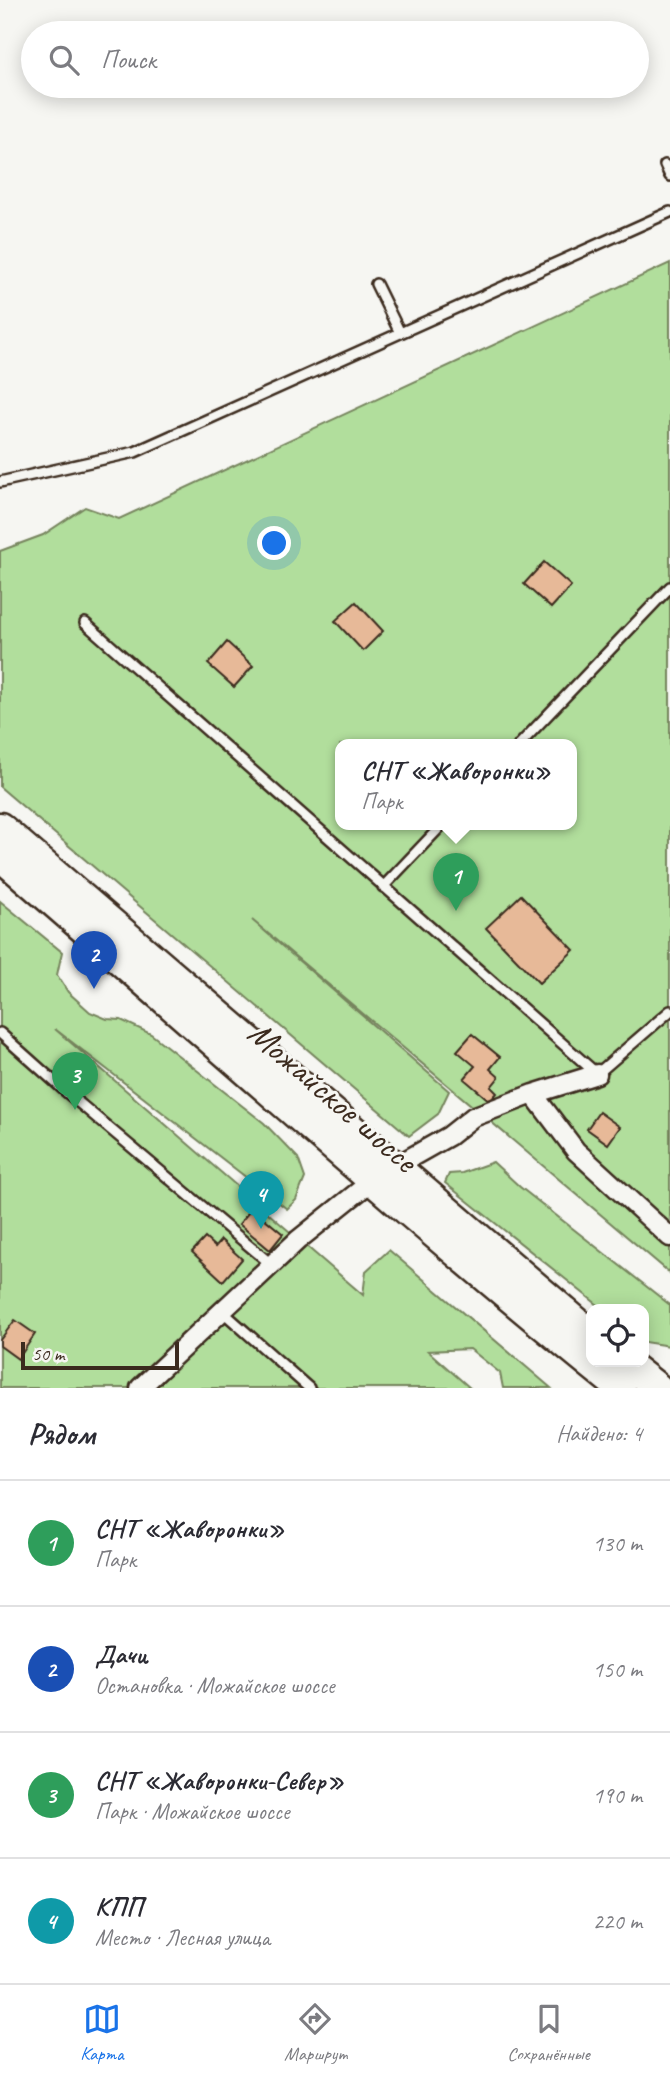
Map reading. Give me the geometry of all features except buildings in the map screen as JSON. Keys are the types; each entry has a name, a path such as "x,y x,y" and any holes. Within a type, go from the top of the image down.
{"main road":[{"name":"Можайское шоссе","path":"0,827 383,1174 535,1319 620,1388"},
{"name":"Можайское шоссе","path":"0,856 383,1174 586,1330"},
{"path":"631,1367 658,1388"}],"street":[{"path":"140,1388 298,1240 383,1174 449,1136 473,1117 597,1074"},
{"path":"533,1094 576,1152 670,1237"}],"lane":[{"path":"665,165 670,176"},
{"path":"0,482 135,452 670,212"},
{"path":"376,284 400,332"},
{"path":"525,739 670,587"},
{"path":"85,623 597,1074 670,1011"},
{"path":"383,887 437,830"},
{"path":"0,1033 271,1265"},
{"path":"222,1311 309,1388"}],"green space":[{"path":"670,263 670,1273 252,920 449,1091 438,1114 409,1136 0,787 0,551 43,535 85,507 119,519"},
{"path":"0,901 62,952 57,975 68,992 90,1012 107,1019 121,1020 151,1034 264,1123 298,1158 305,1178 296,1200 287,1209 55,1029 363,1295 366,1271 389,1250 551,1388 503,1388 500,1373 470,1349 428,1351 470,1388 0,1388"},
{"path":"493,1162 520,1187 670,1305 670,1346 649,1343 649,1304 597,1304 445,1183 449,1174 462,1173"}],"place":[{"name":"СНТ «Жаворонки»","path":"456,911"},
{"name":"Дачи","path":"94,989"},
{"name":"СНТ «Жаворонки-Север»","path":"75,1110"},
{"name":"КПП","path":"261,1229"}]}
